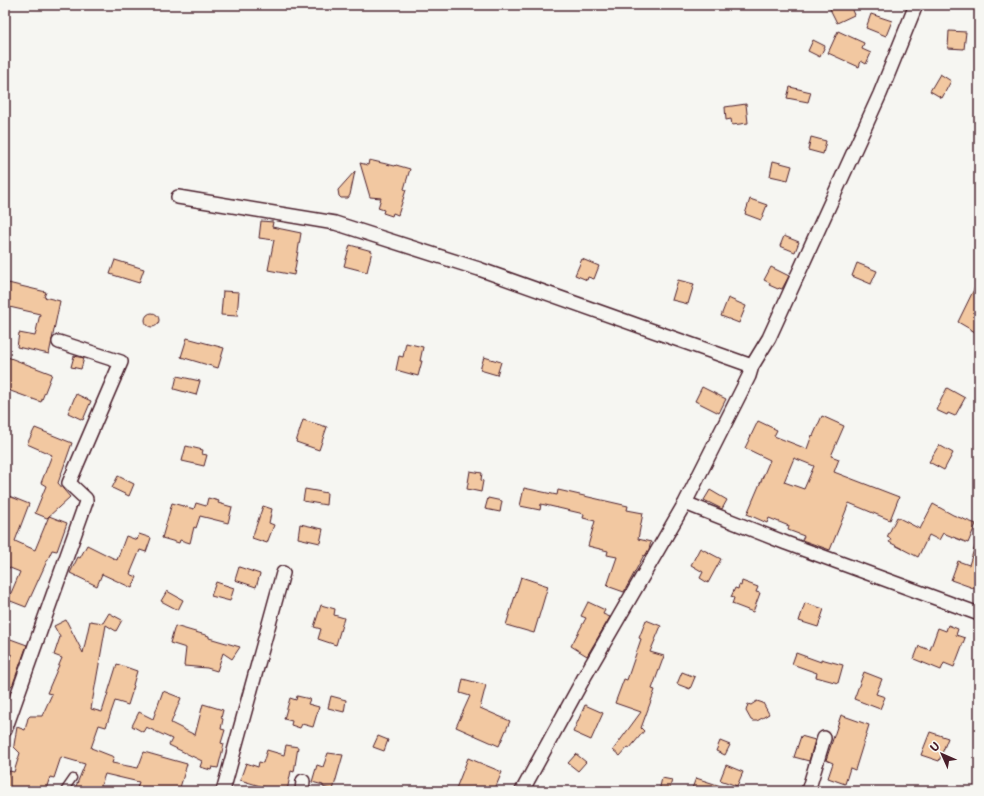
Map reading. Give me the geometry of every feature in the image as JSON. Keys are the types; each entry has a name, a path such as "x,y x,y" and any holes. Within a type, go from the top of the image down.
{"street":[{"path":"522,791 586,674 685,503 749,376 752,366 769,338 880,94 916,5"},
{"path":"178,197 335,222 479,269 752,366"},
{"path":"5,730 86,502 86,498 69,483 121,362 59,342"},
{"path":"685,503 786,543 979,614"},
{"path":"223,791 283,573"},
{"path":"808,791 824,738"}],"lane":[{"path":"64,791 73,778"}],"building":[{"path":"828,5 850,5 854,15 837,23"},
{"path":"871,14 892,21 886,36 866,28"},
{"path":"838,31 864,43 862,49 871,53 866,64 861,61 859,67 828,53"},
{"path":"949,31 966,32 964,49 948,48"},
{"path":"813,40 825,46 820,57 808,51"},
{"path":"940,74 951,81 942,98 930,91"},
{"path":"790,87 811,92 808,102 787,98"},
{"path":"746,104 748,123 732,125 731,119 726,120 725,107"},
{"path":"811,137 826,141 823,154 808,150"},
{"path":"369,160 410,169 404,189 406,190 398,215 393,213 392,216 383,213 384,210 378,208 381,198 370,197 360,163 368,165"},
{"path":"773,161 792,166 788,180 770,176"},
{"path":"355,171 350,195 348,198 341,198 338,190"},
{"path":"750,199 767,205 761,220 745,214"},
{"path":"261,221 273,222 272,227 301,233 294,275 268,270 274,240 259,238"},
{"path":"784,236 799,242 795,252 780,246"},
{"path":"350,245 372,251 367,272 344,266"},
{"path":"582,259 599,266 594,279 588,277 587,280 575,275"},
{"path":"115,260 144,269 139,283 110,274"},
{"path":"857,263 877,271 871,284 852,276"},
{"path":"771,267 789,276 782,289 769,285 770,283 764,280"},
{"path":"979,279 979,324 975,332 958,322"},
{"path":"678,280 694,284 688,304 672,300"},
{"path":"8,283 46,292 44,297 60,301 49,354 17,347 19,333 35,336 40,314 5,306 5,287 7,287"},
{"path":"223,291 239,292 237,316 221,315"},
{"path":"728,298 746,306 739,323 721,316"},
{"path":"152,313 157,315 159,320 157,325 152,327 147,325 145,320 147,315"},
{"path":"187,338 224,348 218,368 181,357"},
{"path":"406,343 423,347 420,361 422,361 418,376 396,370 399,356 403,357"},
{"path":"5,356 52,374 41,402 5,389"},
{"path":"74,356 84,358 81,369 71,367"},
{"path":"484,357 501,362 497,375 480,370"},
{"path":"177,376 200,381 196,395 174,389"},
{"path":"702,387 726,399 719,413 695,401"},
{"path":"947,388 965,398 955,416 948,413 947,415 936,410"},
{"path":"76,394 91,401 83,420 68,413"},
{"path":"822,416 844,426 831,456 839,459 834,472 899,497 890,520 849,503 830,550 802,540 804,536 788,530 789,526 769,518 767,523 747,514 770,460 745,448 758,421 777,430 774,436 807,449 812,435 813,436","holes":["794,458 814,466 804,489 784,482"]},
{"path":"303,420 327,427 319,450 296,442"},
{"path":"35,428 72,443 58,483 70,497 47,518 35,513 46,486 41,483 52,455 27,444"},
{"path":"939,445 953,453 944,470 929,462"},
{"path":"186,446 203,450 202,454 207,455 204,466 182,461"},
{"path":"470,471 482,473 481,480 483,481 481,492 467,489"},
{"path":"118,476 134,484 129,496 112,488"},
{"path":"524,488 557,495 558,490 628,506 627,510 643,513 638,539 651,542 649,549 645,556 644,555 624,592 607,586 617,557 607,555 608,551 588,546 595,521 583,518 584,514 541,504 540,510 520,506"},
{"path":"305,489 327,493 326,505 303,501"},
{"path":"710,490 727,500 722,509 704,500"},
{"path":"9,496 29,504 15,541 35,550 49,516 67,523 57,551 52,550 26,607 8,600 20,572 5,566 5,507"},
{"path":"208,498 232,507 228,523 200,516 196,528 194,527 190,543 180,540 179,543 162,538 172,503 194,509 196,503 206,506"},
{"path":"488,498 502,501 500,512 485,509"},
{"path":"933,504 953,515 976,524 968,543 943,533 939,540 929,535 918,557 889,542 891,539 887,537 897,517 920,529"},
{"path":"263,506 272,509 269,523 274,525 267,543 252,538"},
{"path":"300,524 323,529 320,543 298,538"},
{"path":"139,534 151,538 146,552 140,550 130,574 137,577 132,588 102,574 97,586 70,573 78,557 80,558 87,545 117,560 126,536 137,540"},
{"path":"977,540 979,541 979,590 951,580 958,561 969,565"},
{"path":"700,548 721,559 708,583 700,578 703,572 691,565"},
{"path":"239,567 260,574 256,587 235,580"},
{"path":"521,577 548,586 534,633 506,625"},
{"path":"742,581 758,587 756,592 760,593 753,612 732,604 734,598 731,597 735,588 738,589 739,585 741,586"},
{"path":"216,582 234,588 230,601 211,596"},
{"path":"167,591 183,600 178,610 161,601"},
{"path":"588,602 605,610 603,614 610,617 587,656 571,646 586,618 581,616"},
{"path":"805,603 824,609 818,627 799,621"},
{"path":"321,605 335,609 334,615 344,618 336,645 318,639 321,629 314,627"},
{"path":"109,613 122,620 116,631 106,625 91,709 102,712 117,664 137,671 128,705 115,701 106,727 99,725 91,748 114,757 112,763 138,768 144,752 187,764 179,791 136,791 139,782 105,774 99,791 74,791 85,764 61,757 54,778 50,777 46,789 42,788 40,791 15,791 5,788 5,782 9,771 14,772 20,753 14,747 17,727 25,730 28,718 30,716 42,716 52,694 47,693 62,658 54,655 60,637 54,626 66,620 83,653 90,621 103,623"},
{"path":"646,620 661,626 650,652 664,656 652,689 655,690 641,728 644,731 630,748 628,747 620,756 613,750 641,712 615,703 624,679 627,680 641,639 639,638"},
{"path":"948,625 958,629 956,635 965,638 954,667 944,663 941,670 914,659 919,646 930,650 938,628 946,631"},
{"path":"175,626 240,647 232,659 223,653 217,671 207,668 184,666 186,648 170,643"},
{"path":"5,637 27,645 13,684 5,693 5,672 12,655 5,653"},
{"path":"796,653 821,662 821,659 843,665 838,683 816,677 817,673 792,664"},
{"path":"682,672 695,677 690,689 677,684"},
{"path":"864,672 882,679 876,694 885,697 880,709 854,699"},
{"path":"463,679 486,685 480,708 510,721 499,746 456,727 470,696 460,693"},
{"path":"163,691 181,698 171,723 195,735 203,704 223,710 221,729 225,730 221,743 224,744 218,768 212,767 211,770 200,767 202,761 169,745 172,739 146,727 143,732 132,726 139,712 153,719"},
{"path":"297,696 310,699 308,704 319,707 313,727 302,724 300,728 291,725 292,721 284,719 290,698 296,700"},
{"path":"331,696 346,700 344,712 328,708"},
{"path":"757,701 763,703 769,714 757,721 753,721 746,711 748,704 751,705"},
{"path":"585,705 603,713 591,740 573,732"},
{"path":"841,715 869,725 855,770 850,768 845,784 828,778 833,763 826,760"},
{"path":"930,732 948,738 939,761 921,755"},
{"path":"378,736 388,740 384,751 373,747"},
{"path":"801,736 815,740 809,761 794,757"},
{"path":"720,741 730,745 725,755 716,751"},
{"path":"286,745 298,747 294,772 291,771 287,791 267,788 240,780 246,763 258,767 259,762 263,763 267,750 284,755"},
{"path":"328,753 343,755 333,790 312,782 317,765 323,767"},
{"path":"576,754 586,762 578,771 568,763"},
{"path":"468,758 502,772 494,791 455,791"},
{"path":"726,765 743,772 737,786 720,780"},
{"path":"662,778 672,780 669,791 659,791"},
{"path":"696,778 730,789 730,791 691,791"}]}
